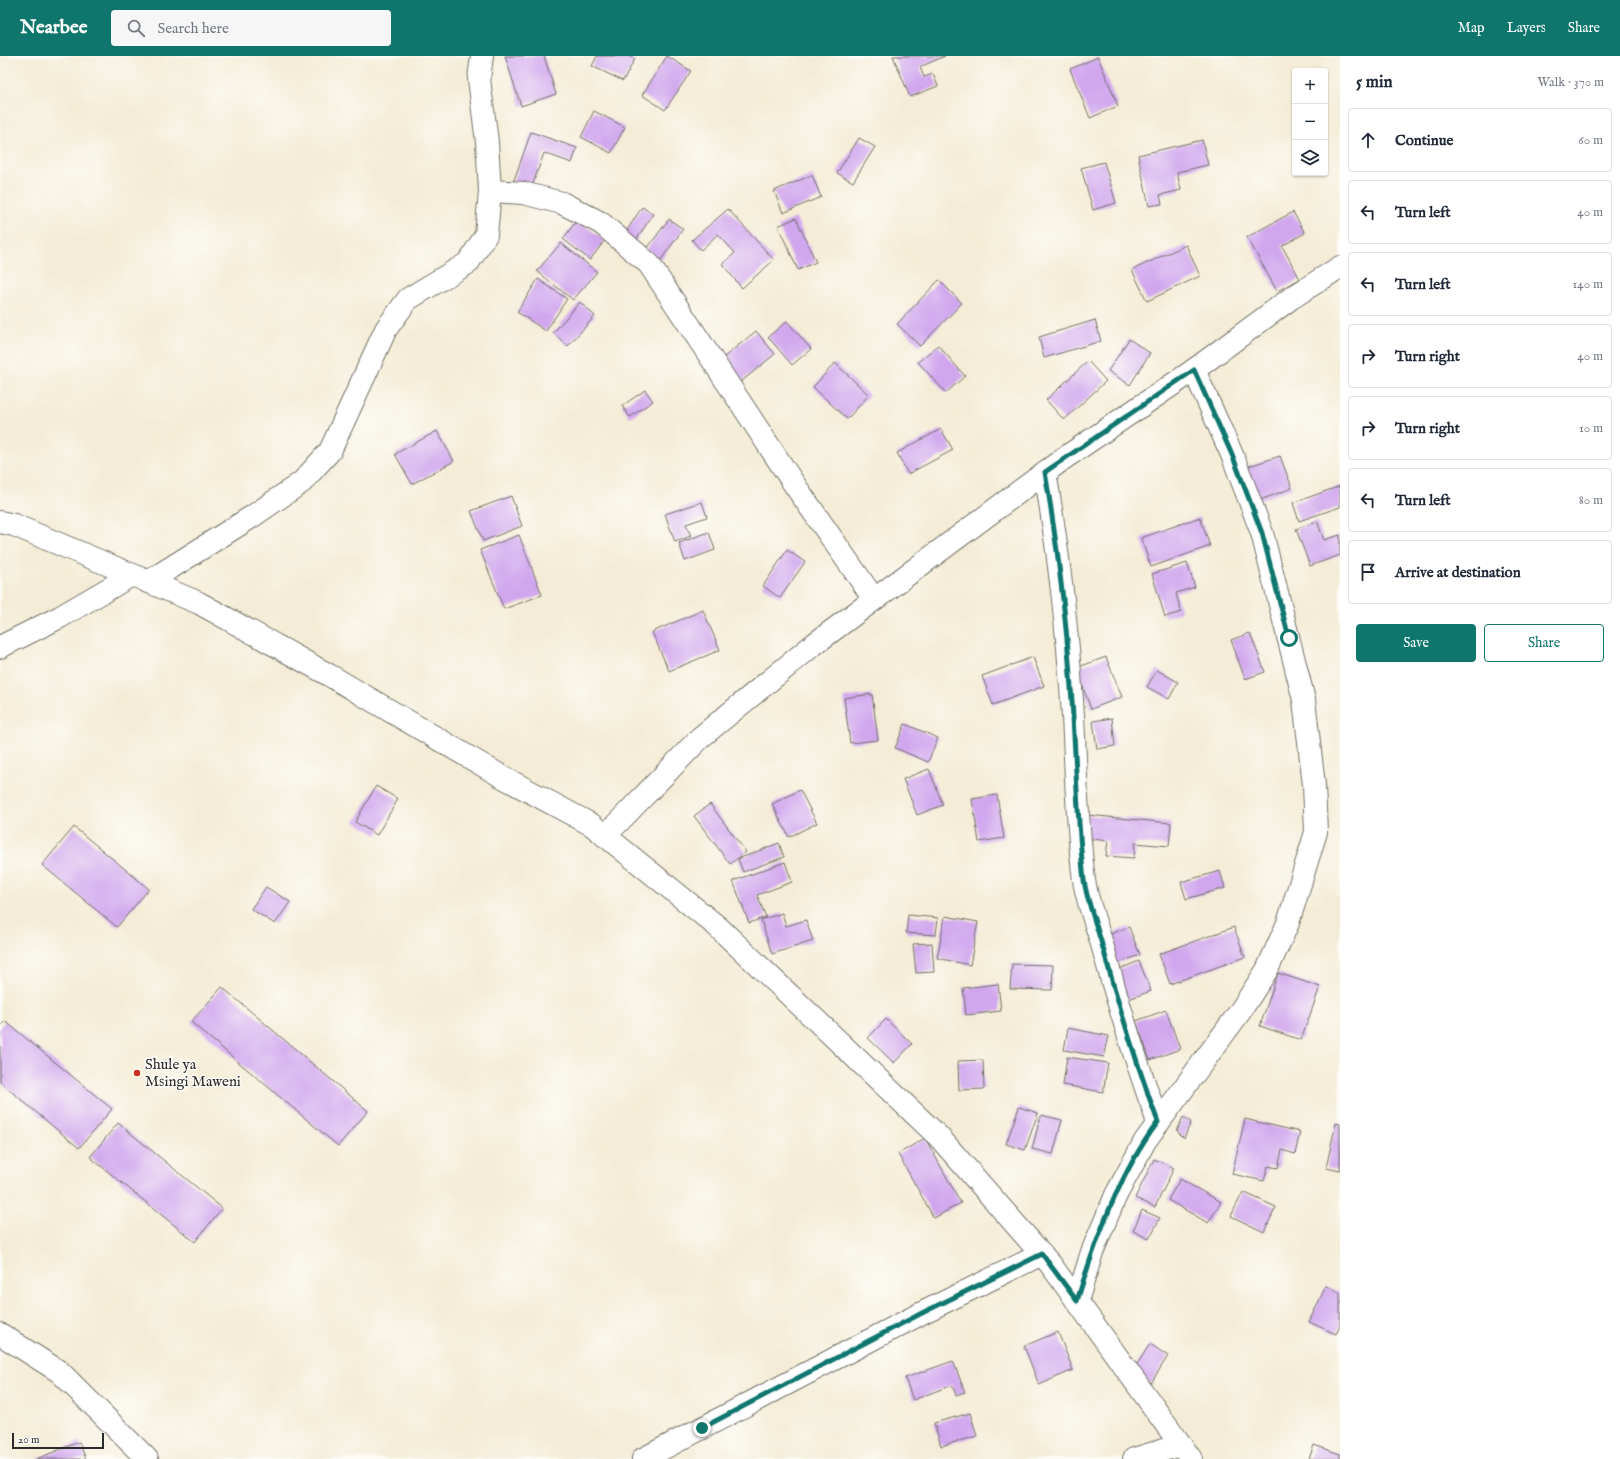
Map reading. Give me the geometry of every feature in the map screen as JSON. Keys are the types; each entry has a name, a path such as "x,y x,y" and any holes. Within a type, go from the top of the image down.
{"street":[{"path":"0,647 140,578 252,516 302,482 330,451 386,329 408,299 468,263 486,235 490,191 488,142 478,79 482,56"},
{"path":"490,191 523,193 562,203 601,223 649,264 794,484 874,599"},
{"path":"605,836 701,737 813,645 1045,472 1194,370 1290,299 1340,267"},
{"path":"1077,1301 1092,1252 1116,1195 1144,1140 1239,1013 1267,970 1288,923 1316,832 1314,785 1304,700 1264,540 1233,457 1194,370"},
{"path":"1045,472 1056,533 1065,609 1072,702 1076,795 1084,882 1136,1063 1158,1122"},
{"path":"0,522 14,524 198,603 329,676 501,776 592,825 718,927 933,1132 1042,1254 1186,1452 1134,1459"},
{"path":"643,1459 922,1313 1042,1254"},
{"path":"0,1334 60,1372 147,1459"}],"building":[{"path":"505,56 544,56 556,94 521,106"},
{"path":"597,56 628,56 635,59 623,81 592,66"},
{"path":"667,56 691,71 665,110 642,95"},
{"path":"893,56 945,56 920,67 924,77 933,74 938,86 910,97"},
{"path":"1098,57 1118,106 1090,118 1070,69"},
{"path":"594,111 625,127 611,153 581,137"},
{"path":"531,132 577,148 572,163 544,153 531,189 513,183"},
{"path":"859,138 875,147 853,182 837,173"},
{"path":"1202,140 1208,165 1177,172 1181,190 1160,195 1162,204 1149,206 1138,155"},
{"path":"1104,162 1116,203 1093,210 1081,168"},
{"path":"812,175 821,197 783,213 774,191"},
{"path":"642,207 653,214 633,245 622,238"},
{"path":"728,209 774,260 742,288 722,264 735,253 718,234 701,250 692,240"},
{"path":"1293,212 1305,233 1282,246 1300,279 1277,291 1247,237"},
{"path":"796,218 816,262 798,270 778,226"},
{"path":"669,219 683,229 661,260 646,250"},
{"path":"577,220 605,240 590,260 563,239"},
{"path":"561,243 597,272 573,300 537,271"},
{"path":"1186,245 1200,276 1147,301 1132,270"},
{"path":"538,279 567,299 546,331 517,312"},
{"path":"939,280 962,303 920,346 897,324"},
{"path":"580,302 595,316 568,346 553,333"},
{"path":"1095,320 1101,341 1044,358 1039,337"},
{"path":"787,321 811,349 792,365 768,337"},
{"path":"756,331 775,354 737,385 718,362"},
{"path":"1129,339 1150,353 1130,385 1108,371"},
{"path":"938,345 965,376 946,393 918,362"},
{"path":"1088,361 1106,381 1064,420 1046,400"},
{"path":"835,363 869,395 847,419 813,387"},
{"path":"645,390 653,401 630,417 622,406"},
{"path":"941,429 953,450 908,474 897,453"},
{"path":"437,431 454,461 412,484 395,454"},
{"path":"1280,456 1292,488 1255,502 1243,468"},
{"path":"1340,486 1340,507 1299,521 1293,503"},
{"path":"511,496 522,526 483,541 471,511"},
{"path":"702,502 707,517 686,524 691,536 675,542 665,514"},
{"path":"1200,517 1210,546 1151,567 1141,538"},
{"path":"1317,521 1324,540 1340,535 1340,555 1310,566 1296,529"},
{"path":"709,532 715,550 685,561 679,543"},
{"path":"519,535 542,595 504,609 480,550"},
{"path":"787,550 805,562 780,598 763,586"},
{"path":"1187,563 1195,587 1176,593 1181,612 1165,617 1152,574"},
{"path":"703,610 720,650 669,671 652,632"},
{"path":"1250,633 1265,672 1245,679 1231,640"},
{"path":"1033,657 1044,686 993,705 982,676"},
{"path":"1106,657 1122,697 1091,709 1076,668"},
{"path":"1157,670 1178,682 1169,699 1147,687"},
{"path":"872,694 878,740 850,743 844,698"},
{"path":"1112,718 1115,746 1097,749 1093,721"},
{"path":"905,724 938,738 928,762 895,748"},
{"path":"929,769 943,805 917,815 903,779"},
{"path":"376,786 398,799 377,835 355,822"},
{"path":"800,790 817,823 789,837 772,804"},
{"path":"997,795 1004,838 979,842 972,799"},
{"path":"710,804 746,852 730,864 694,816"},
{"path":"1087,815 1171,823 1169,846 1135,843 1134,858 1106,856 1108,841 1085,838"},
{"path":"74,827 149,889 117,927 42,865"},
{"path":"779,843 784,857 743,872 738,859"},
{"path":"785,862 792,882 757,895 766,917 749,923 733,881"},
{"path":"1220,871 1225,888 1186,899 1181,882"},
{"path":"266,887 290,902 275,924 251,909"},
{"path":"782,913 786,926 806,920 813,941 772,954 761,920"},
{"path":"908,915 938,918 936,935 906,933"},
{"path":"945,916 978,922 970,965 937,958"},
{"path":"1129,927 1140,955 1115,964 1105,936"},
{"path":"1234,927 1245,957 1170,984 1159,954"},
{"path":"932,943 934,972 916,973 913,944"},
{"path":"1139,961 1151,991 1123,1001 1112,972"},
{"path":"1012,964 1053,965 1052,990 1010,989"},
{"path":"1278,973 1320,987 1301,1040 1260,1026"},
{"path":"998,984 1001,1011 966,1015 963,988"},
{"path":"222,987 368,1111 338,1146 191,1022"},
{"path":"1166,1010 1180,1049 1150,1060 1136,1021"},
{"path":"886,1019 912,1044 894,1063 868,1038"},
{"path":"5,1021 112,1109 79,1148 0,1082 0,1027"},
{"path":"1068,1028 1109,1036 1104,1057 1064,1050"},
{"path":"1067,1057 1108,1063 1103,1092 1063,1085"},
{"path":"983,1060 984,1089 959,1090 958,1061"},
{"path":"1019,1107 1038,1113 1025,1150 1006,1144"},
{"path":"1041,1115 1062,1120 1053,1154 1032,1149"},
{"path":"1183,1117 1191,1122 1184,1138 1177,1131"},
{"path":"1245,1119 1300,1132 1295,1154 1282,1150 1278,1168 1268,1166 1264,1181 1232,1174"},
{"path":"118,1123 222,1208 195,1242 90,1157"},
{"path":"1336,1123 1340,1124 1340,1171 1326,1168"},
{"path":"925,1138 961,1203 934,1218 898,1154"},
{"path":"1154,1159 1174,1168 1155,1207 1135,1198"},
{"path":"1180,1179 1221,1202 1208,1223 1168,1200"},
{"path":"1243,1192 1276,1207 1264,1232 1231,1216"},
{"path":"1142,1210 1160,1218 1149,1239 1133,1231"},
{"path":"1326,1286 1340,1293 1340,1326 1336,1334 1309,1322"},
{"path":"1058,1332 1073,1370 1039,1385 1024,1346"},
{"path":"1150,1344 1168,1356 1151,1383 1132,1372"},
{"path":"953,1361 965,1392 956,1395 952,1385 913,1400 905,1378"},
{"path":"970,1413 977,1436 941,1446 934,1423"},
{"path":"79,1442 86,1459 36,1459"},
{"path":"1314,1445 1340,1454 1340,1459 1309,1459"}],"place":[{"name":"Shule ya Msingi Maweni","path":"137,1073"}],"route":[{"path":"702,1428 922,1313 1042,1254 1077,1301 1092,1252 1116,1195 1144,1140 1158,1122 1136,1063 1084,882 1076,795 1072,702 1065,609 1056,533 1045,472 1194,370 1233,457 1262,533 1289,638"}]}
